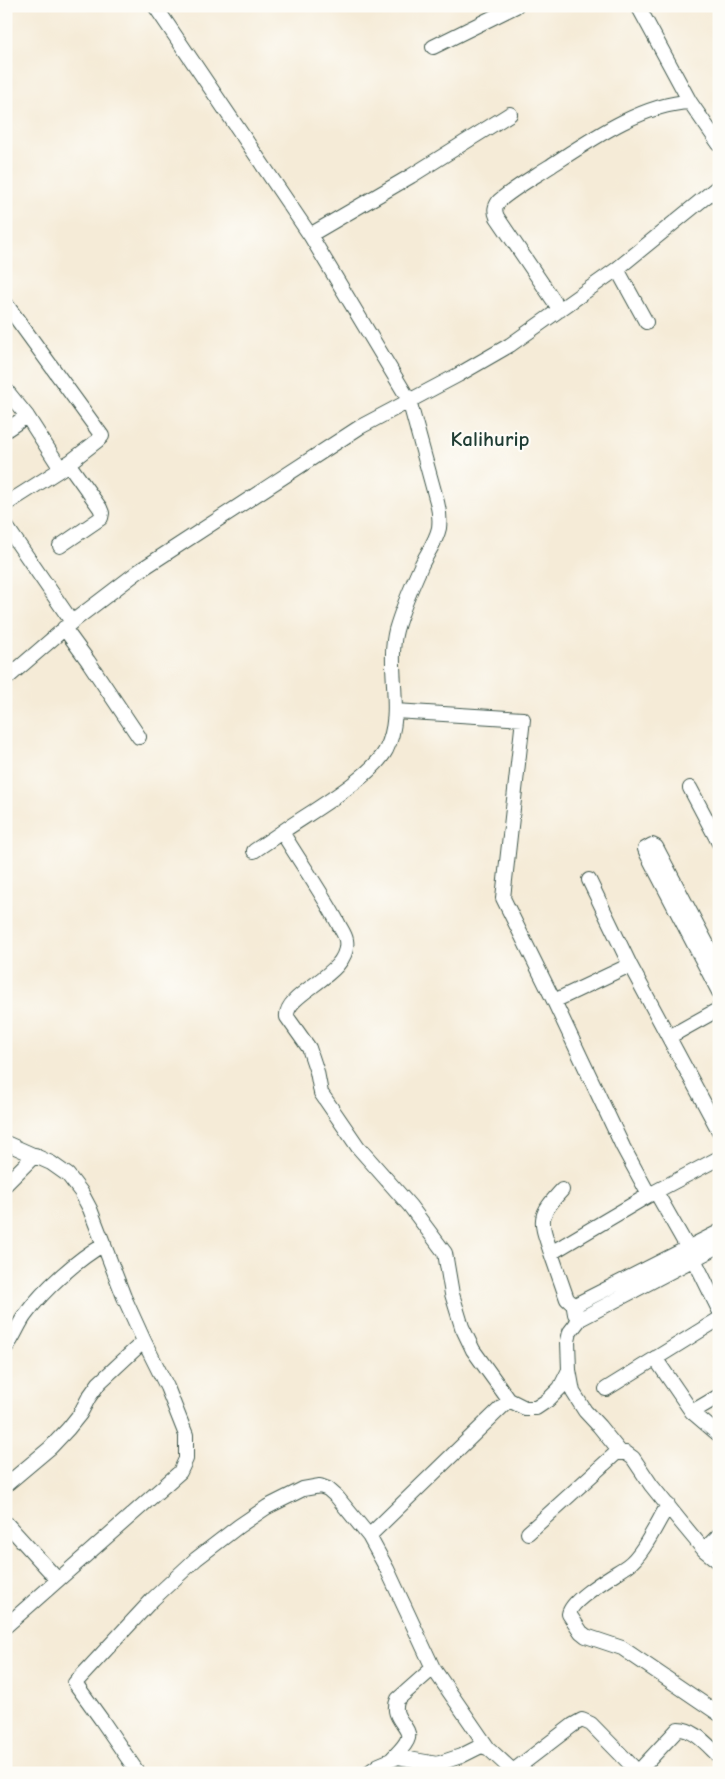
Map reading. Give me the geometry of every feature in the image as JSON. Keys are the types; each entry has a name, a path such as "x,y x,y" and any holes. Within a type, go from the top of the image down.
{"street":[{"path":"156,6 310,235 409,400 438,502 439,527 435,540 421,566 396,630 392,654 395,711 393,732 385,751 372,768 354,783 254,851"},
{"path":"434,47 516,6"},
{"path":"638,6 690,102 719,144"},
{"path":"560,310 497,217 495,212 496,206 506,196 594,137 648,111 676,102 690,102"},
{"path":"310,235 411,176 510,114"},
{"path":"7,676 68,625 139,571 204,528 360,427 510,345 617,269 719,186"},
{"path":"617,269 646,322"},
{"path":"6,304 102,436 64,466 6,504"},
{"path":"6,390 102,513 101,518 60,546"},
{"path":"6,430 26,416"},
{"path":"7,530 68,625 88,661 139,737"},
{"path":"395,711 523,719 503,898 624,1147 691,1253 719,1310"},
{"path":"690,788 719,843"},
{"path":"282,832 346,938 346,952 341,962 288,1008 287,1017 309,1048 317,1072 321,1093 358,1147 410,1206 445,1253 452,1294 462,1327 473,1350 509,1400 525,1408 536,1408 548,1400 560,1388 569,1370"},
{"path":"719,967 687,921 646,854 645,849 648,846 656,847 687,921 719,992"},
{"path":"589,880 630,965 719,1131"},
{"path":"554,1001 630,965"},
{"path":"669,1037 719,1009"},
{"path":"6,1143 52,1163 68,1175 81,1192 90,1209 124,1297 167,1387 186,1436 186,1459 180,1472 6,1626"},
{"path":"6,1184 35,1155"},
{"path":"551,1253 652,1193 719,1158"},
{"path":"562,1190 543,1214 543,1228 567,1299 578,1313"},
{"path":"691,1253 719,1232"},
{"path":"6,1347 26,1313 36,1302 66,1272 104,1244"},
{"path":"620,1452 578,1402 573,1392 569,1370 568,1341 578,1313 579,1303 691,1253 719,1246"},
{"path":"606,1389 719,1319"},
{"path":"6,1485 50,1448 80,1414 99,1384 144,1341"},
{"path":"655,1358 692,1412 719,1435"},
{"path":"692,1412 719,1396"},
{"path":"369,1536 509,1400"},
{"path":"528,1533 614,1455 620,1452 626,1453 633,1458 704,1550 719,1562"},
{"path":"138,1773 75,1684 153,1599 196,1559 266,1508 303,1489 320,1486 328,1489 337,1497 369,1536 387,1569 433,1668 488,1748 514,1772 582,1720 591,1724 637,1773 678,1729 686,1729 692,1732 719,1756"},
{"path":"668,1505 641,1552 630,1564 586,1594 572,1606 569,1614 586,1636 622,1648 719,1714"},
{"path":"6,1523 58,1580"},
{"path":"704,1550 719,1535"},
{"path":"391,1760 408,1739 408,1733 394,1706 398,1699 433,1668"},
{"path":"368,1773 398,1757 437,1764 462,1756 481,1746 488,1748"}],"district":[{"name":"Kalihurip","path":"490,439"}]}
